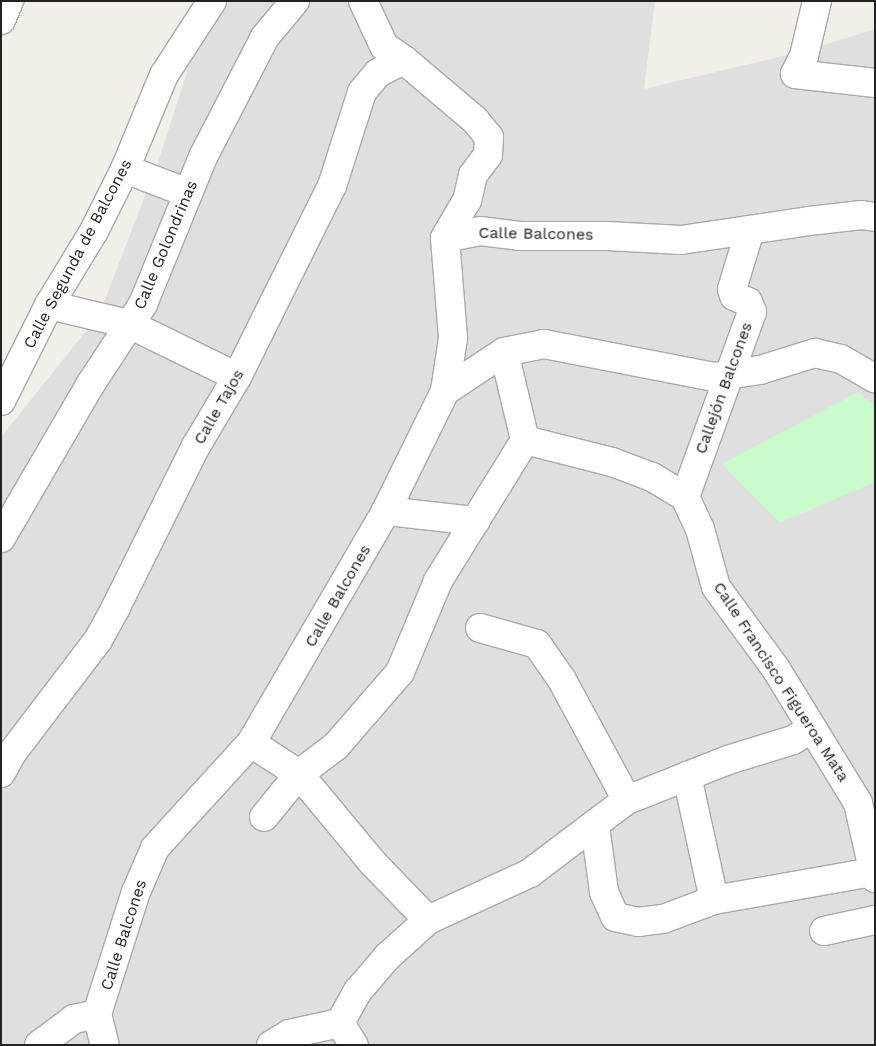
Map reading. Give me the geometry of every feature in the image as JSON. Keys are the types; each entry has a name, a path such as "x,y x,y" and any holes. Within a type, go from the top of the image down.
{"street":[{"path":"1,20 9,1"},
{"name":"Calle Segunda de Balcones","path":"1,401 49,305 94,231 125,168 164,75 212,1"},
{"name":"Calle Golondrinas","path":"1,538 90,384 143,304 203,157 265,37 295,1"},
{"path":"363,1 394,53 475,120 489,137 488,155 473,175 467,200 445,238"},
{"path":"817,1 804,56 795,74 875,83"},
{"name":"Calle Tajos","path":"1,772 12,753 98,640 196,446 237,378 332,186 362,92 394,53"},
{"path":"125,168 188,193"},
{"name":"Calle Balcones","path":"97,1014 136,892 156,848 251,743 386,511 444,391 452,338 445,238 480,231 518,236 607,236 681,240 862,215 875,218"},
{"name":"Callejón Balcones","path":"685,497 752,312 748,302 734,296 732,289 750,230"},
{"path":"49,305 129,324 237,378"},
{"path":"444,391 504,352 544,344 713,377 760,370 815,353 842,359 875,378"},
{"path":"264,817 299,774 336,746 400,672 438,581 525,440 504,352"},
{"path":"525,440 612,462 652,477 685,497"},
{"name":"Calle Francisco Figueroa Mata","path":"685,497 700,529 716,587 776,668 858,803 874,875"},
{"path":"386,511 475,521"},
{"path":"480,628 537,644 562,680 627,800"},
{"path":"271,1045 289,1034 347,1034 358,991 387,957 428,920 530,873 595,826 627,800 687,776 793,740 812,728"},
{"path":"251,743 299,774 373,863 428,920"},
{"path":"687,776 714,900"},
{"path":"595,826 599,872 615,916 638,922 663,919 714,900 874,875"},
{"path":"824,931 875,920"},
{"path":"40,1045 74,1019 97,1014 105,1045"}],"shaded area":[{"path":"210,1 655,1 644,89 808,50 875,29 875,1045 1,1045 1,437 99,315 158,162"}],"green space":[{"path":"858,392 875,406 875,482 780,523 722,464"}]}
